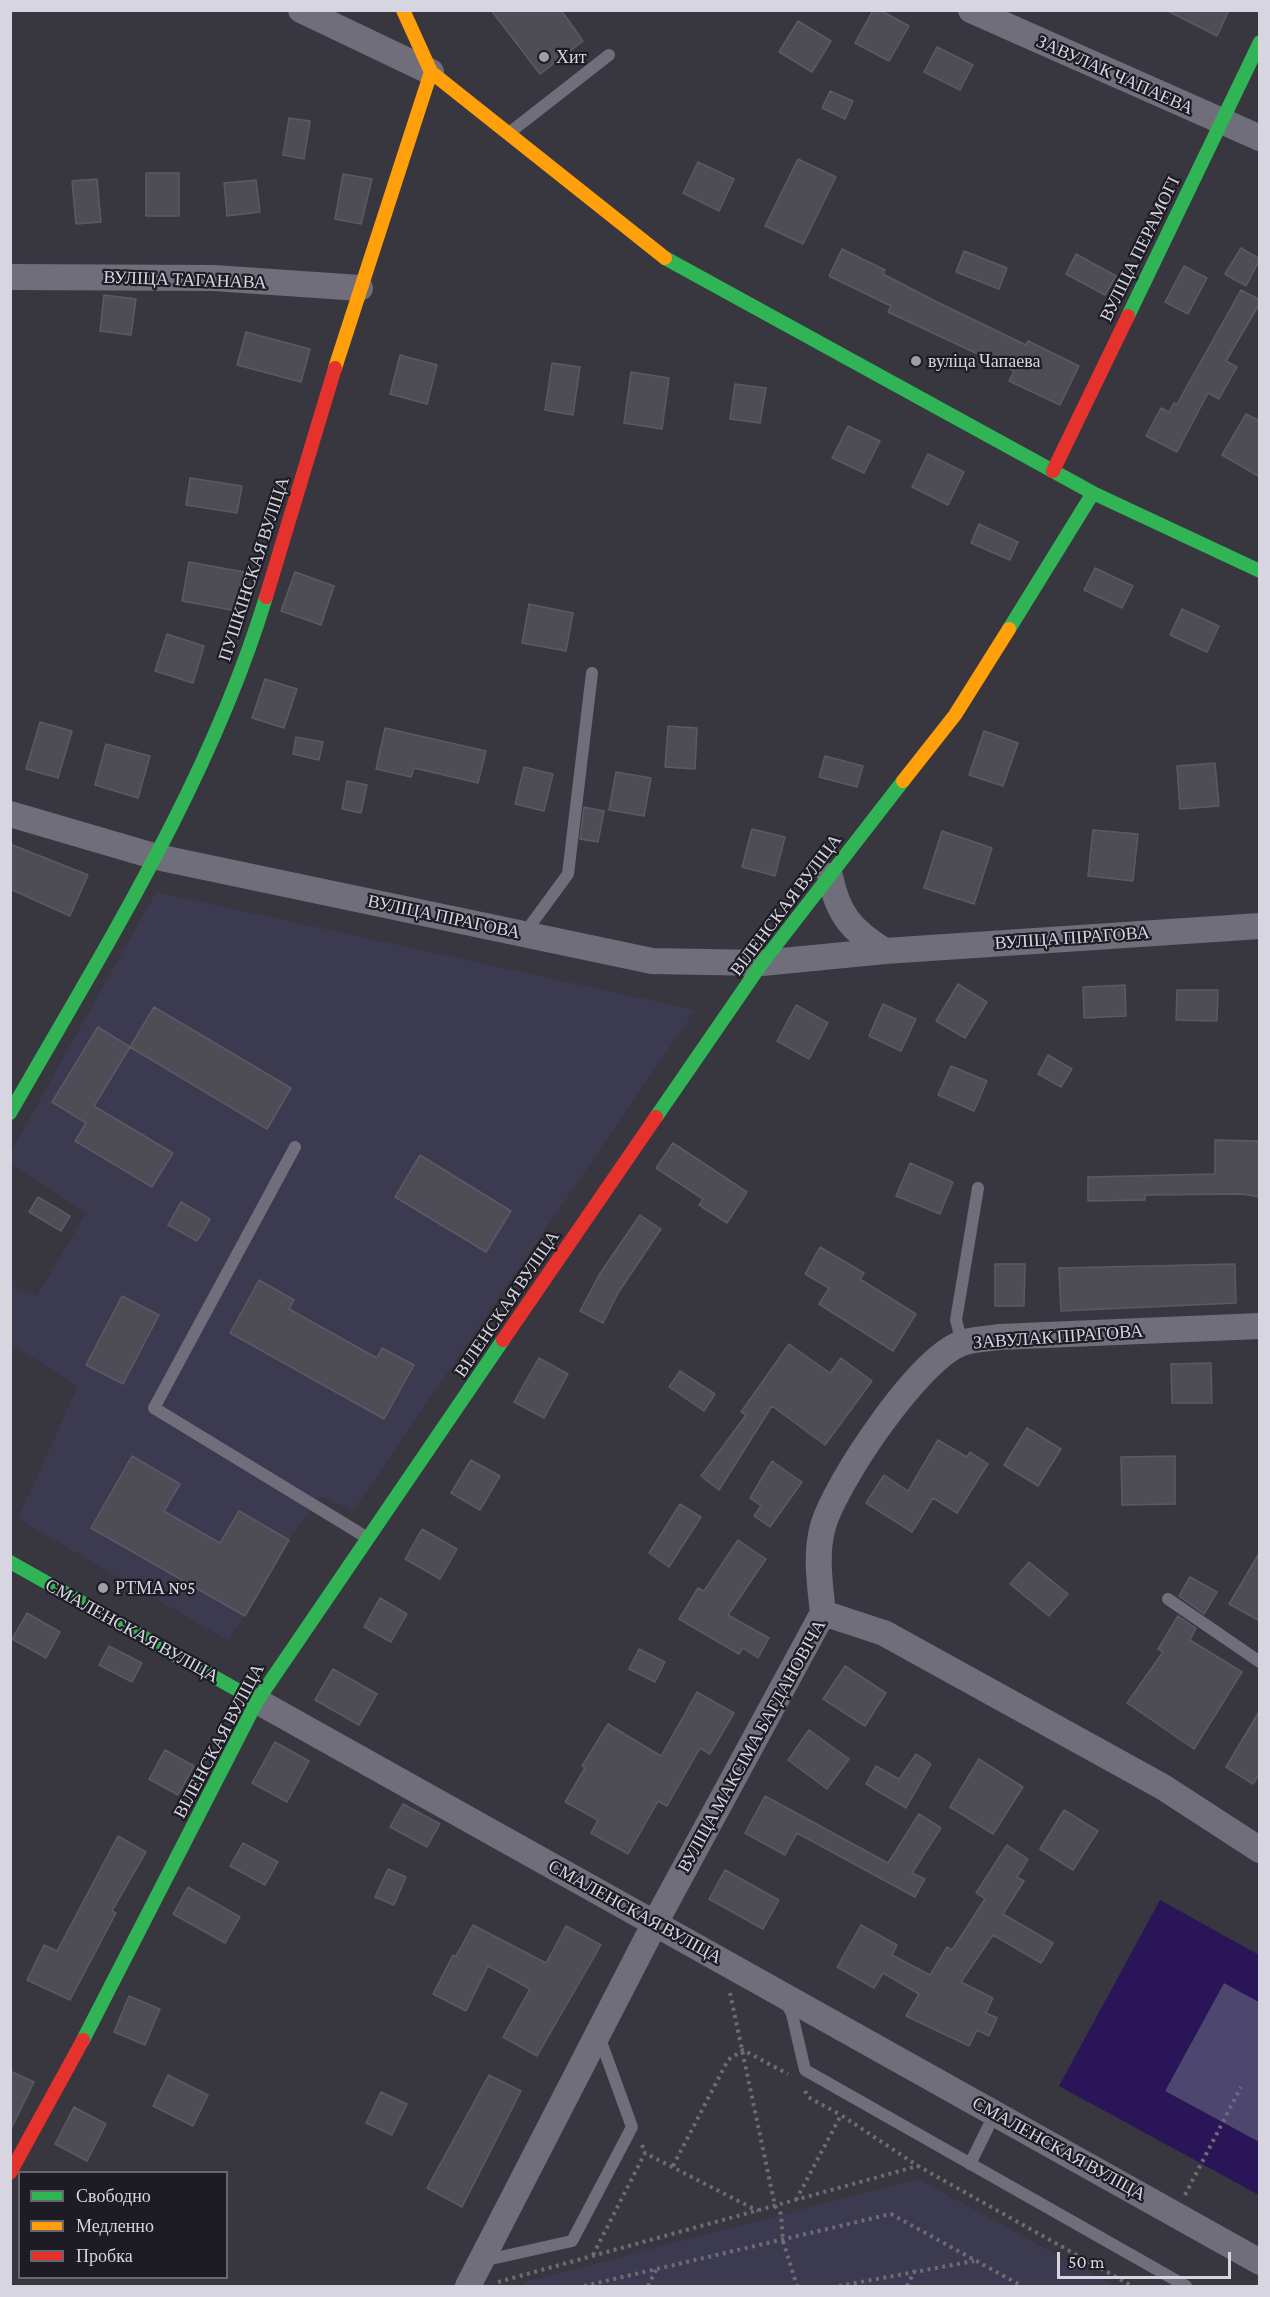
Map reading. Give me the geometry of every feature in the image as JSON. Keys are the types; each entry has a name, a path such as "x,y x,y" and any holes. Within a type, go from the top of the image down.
{"street":[{"path":"301,10 431,72 660,255 1093,493 1260,571"},
{"path":"403,10 431,72"},
{"name":"ЗАВУЛАК ЧАПАЕВА","path":"971,10 1260,138"},
{"name":"ВУЛІЦА ПЕРАМОГІ","path":"1053,471 1260,42"},
{"name":"ПУШКІНСКАЯ ВУЛІЦА","path":"10,1113 157,857 248,656 360,288 431,72"},
{"name":"ВУЛІЦА ТАГАНАВА","path":"10,277 214,278 360,288"},
{"name":"ВІЛЕНСКАЯ ВУЛІЦА","path":"10,2173 63,2079 257,1701 762,963 955,715 1093,493"},
{"name":"ВУЛІЦА ПІРАГОВА","path":"10,814 157,857 652,961 762,963 885,951 1260,926"},
{"path":"830,876 834,898 844,917 860,936 885,951"},
{"name":"ЗАВУЛАК ПІРАГОВА","path":"823,1613 818,1562 822,1528 832,1499 908,1387 930,1364 962,1343 999,1337 1260,1326"},
{"name":"СМАЛЕНСКАЯ ВУЛІЦА","path":"10,1562 1260,2262"},
{"name":"ВУЛІЦА МАКСІМА БАГДАНОВІЧА","path":"479,2277 655,1923 823,1613 884,1633 1163,1787 1260,1850"}],"lane":[{"path":"508,133 609,55"},
{"path":"524,934 568,873 592,672"},
{"path":"296,1147 154,1408 368,1538"},
{"path":"962,1343 956,1320 978,1188"},
{"path":"1167,1599 1260,1662"},
{"path":"782,1995 792,2014 806,2070 1186,2286"},
{"path":"479,2277 572,2241 632,2127 598,2035"},
{"path":"970,2164 995,2113"}],"path":[{"path":"673,2166 728,2060 743,2050 791,2075"},
{"path":"1196,2176 1241,2087"},
{"path":"804,2089 808,2097 841,2115 918,2166 1132,2286"},
{"path":"796,2200 841,2115"},
{"path":"593,2256 645,2153 642,2143"},
{"path":"645,2153 758,2211"},
{"path":"479,2277 593,2256 918,2166"},
{"path":"584,2286 891,2214 1023,2286"},
{"path":"840,2286 975,2260"},
{"path":"648,2286 656,2270"},
{"path":"907,2286 915,2270"}],"shaded area":[{"path":"156,892 695,1010 353,1511 321,1496 289,1540 229,1641 18,1519 78,1386 11,1344 10,1285 37,1296 86,1213 11,1164 11,1152"},
{"path":"1160,1900 1259,1955 1259,2002 1224,1983 1165,2091 1259,2142 1259,2195 1059,2086"},
{"path":"1224,1983 1259,2002 1259,2142 1165,2091"},
{"path":"918,2179 1114,2286 522,2286 525,2282"}],"building":[{"name":"Хит","path":"491,10 561,10 583,41 540,74"},
{"path":"873,10 880,10 909,26 889,61 855,43"},
{"path":"1166,10 1229,10 1217,36"},
{"path":"798,21 831,41 812,72 779,52"},
{"path":"937,47 973,65 960,90 924,72"},
{"path":"830,91 853,101 845,119 822,108"},
{"path":"289,118 310,121 304,159 283,155"},
{"path":"798,159 836,177 803,244 765,226"},
{"path":"698,162 734,179 719,211 683,193"},
{"path":"146,173 179,173 179,216 146,216"},
{"path":"343,174 372,179 361,224 335,219"},
{"path":"97,179 101,222 76,224 72,181"},
{"path":"256,180 260,212 227,216 224,183"},
{"path":"1241,248 1260,259 1246,286 1225,274"},
{"path":"842,249 885,270 883,274 937,302 1026,345 1028,341 1079,366 1060,405 1009,381 1014,371 888,312 891,306 829,276"},
{"path":"964,251 1007,268 999,289 956,272"},
{"path":"1076,254 1116,276 1105,295 1066,274"},
{"path":"1184,266 1207,278 1188,314 1165,302"},
{"path":"1241,290 1260,300 1260,303 1226,361 1237,367 1219,399 1208,393 1177,452 1146,436 1161,408 1169,412 1174,403 1177,404"},
{"path":"104,295 136,299 131,335 100,331"},
{"path":"246,332 310,349 301,382 237,365"},
{"path":"400,355 437,365 427,404 390,394"},
{"path":"552,363 580,367 573,415 545,410"},
{"path":"631,372 669,378 662,429 624,423"},
{"path":"735,384 766,388 760,423 730,419"},
{"path":"1246,414 1260,421 1260,477 1222,455"},
{"path":"848,426 880,441 864,473 832,458"},
{"path":"928,454 964,472 948,505 912,487"},
{"path":"190,478 242,486 237,513 186,505"},
{"path":"979,524 1018,542 1010,560 971,543"},
{"path":"189,562 244,572 237,611 182,601"},
{"path":"1095,568 1133,586 1122,608 1084,590"},
{"path":"295,572 334,586 321,625 281,611"},
{"path":"529,604 573,613 566,651 522,643"},
{"path":"1182,609 1219,626 1207,652 1170,635"},
{"path":"167,634 204,646 193,683 155,671"},
{"path":"265,679 297,689 284,728 252,718"},
{"path":"40,722 72,731 58,778 26,769"},
{"path":"668,726 697,728 695,769 665,767"},
{"path":"385,728 486,751 478,783 414,768 411,777 376,769"},
{"path":"984,731 1018,743 1003,786 969,775"},
{"path":"296,737 323,742 319,760 293,754"},
{"path":"106,744 150,756 138,798 95,785"},
{"path":"825,756 863,766 857,787 819,777"},
{"path":"1215,763 1219,806 1180,809 1177,766"},
{"path":"524,767 553,774 544,811 515,804"},
{"path":"616,772 651,778 644,816 609,810"},
{"path":"347,781 367,785 361,813 342,809"},
{"path":"584,807 604,811 598,842 580,839"},
{"path":"752,829 785,837 775,876 742,867"},
{"path":"1093,830 1138,834 1133,881 1088,876"},
{"path":"942,831 992,848 974,904 924,888"},
{"path":"10,844 88,875 70,916 10,889"},
{"path":"958,984 987,1002 965,1038 936,1021"},
{"path":"1125,985 1126,1016 1084,1018 1083,987"},
{"path":"1177,990 1218,990 1217,1021 1176,1020"},
{"path":"883,1004 916,1019 901,1051 869,1036"},
{"path":"796,1005 828,1023 809,1059 777,1041"},
{"path":"154,1007 291,1088 267,1129 130,1047"},
{"path":"98,1027 130,1047 94,1106 173,1153 152,1187 75,1141 86,1123 52,1102"},
{"path":"1048,1055 1072,1069 1061,1087 1038,1074"},
{"path":"951,1066 987,1081 974,1111 938,1095"},
{"path":"1215,1140 1260,1141 1260,1197 1242,1194 1145,1195 1145,1200 1088,1201 1088,1177 1215,1174"},
{"path":"673,1143 747,1192 727,1223 699,1205 703,1199 656,1168"},
{"path":"420,1155 511,1211 486,1252 395,1197"},
{"path":"910,1163 953,1182 940,1214 896,1196"},
{"path":"38,1197 70,1216 61,1231 29,1212"},
{"path":"181,1202 210,1219 197,1241 168,1225"},
{"path":"640,1215 661,1229 618,1293 603,1323 580,1311 599,1275"},
{"path":"820,1247 864,1273 860,1279 916,1314 893,1351 819,1304 829,1288 805,1274"},
{"path":"995,1264 1025,1264 1024,1306 995,1306"},
{"path":"1235,1264 1236,1303 1061,1311 1059,1268"},
{"path":"259,1280 294,1300 289,1309 377,1358 382,1348 414,1365 384,1419 230,1333"},
{"path":"122,1296 159,1315 123,1384 86,1365"},
{"path":"789,1344 830,1373 841,1358 872,1381 825,1445 772,1406 719,1490 701,1476 746,1415 741,1412"},
{"path":"539,1358 568,1374 544,1418 514,1402"},
{"path":"1211,1363 1212,1403 1172,1403 1171,1364"},
{"path":"680,1371 715,1394 704,1411 669,1387"},
{"path":"1027,1428 1061,1449 1038,1486 1004,1465"},
{"path":"938,1440 967,1457 970,1452 988,1464 957,1513 933,1498 912,1532 866,1503 884,1475 908,1491"},
{"path":"132,1456 180,1484 164,1511 220,1543 239,1511 289,1540 245,1616 91,1528"},
{"path":"1175,1456 1175,1504 1122,1505 1121,1457"},
{"path":"471,1460 500,1476 480,1510 451,1493"},
{"path":"772,1461 802,1482 770,1527 754,1516 761,1506 750,1498"},
{"path":"680,1504 701,1517 669,1567 649,1553"},
{"path":"422,1529 457,1549 440,1579 405,1559"},
{"path":"738,1540 766,1559 728,1615 769,1638 758,1658 743,1648 739,1654 679,1619 698,1588 704,1591"},
{"path":"1260,1552 1260,1621 1229,1604"},
{"path":"1029,1562 1068,1594 1049,1616 1010,1584"},
{"path":"1190,1577 1217,1592 1204,1614 1179,1596"},
{"path":"380,1598 407,1614 391,1642 364,1627"},
{"path":"27,1613 60,1632 46,1658 12,1639"},
{"path":"1178,1616 1196,1628 1190,1640 1242,1672 1194,1749 1127,1703 1163,1652 1158,1649"},
{"path":"109,1646 142,1663 132,1682 99,1665"},
{"path":"639,1649 665,1662 655,1682 629,1669"},
{"path":"845,1666 886,1693 865,1726 823,1699"},
{"path":"333,1669 377,1694 359,1725 315,1700"},
{"path":"697,1692 734,1713 710,1754 700,1748 667,1806 658,1801 628,1854 591,1833 598,1820 565,1802 585,1768 582,1766 608,1724 661,1756"},
{"path":"1260,1710 1260,1773 1253,1784 1226,1767"},
{"path":"809,1730 849,1759 827,1789 788,1760"},
{"path":"275,1742 309,1761 287,1802 252,1783"},
{"path":"165,1750 194,1766 178,1795 149,1779"},
{"path":"916,1754 931,1764 906,1808 866,1784 876,1766 899,1779"},
{"path":"979,1759 1023,1787 993,1834 950,1807"},
{"path":"765,1796 888,1863 919,1814 941,1828 912,1873 925,1879 915,1897 797,1833 785,1855 745,1833"},
{"path":"403,1804 440,1824 427,1847 390,1827"},
{"path":"1064,1810 1098,1831 1073,1870 1040,1849"},
{"path":"118,1836 146,1852 112,1911 116,1913 70,2000 27,1980 44,1945 57,1951"},
{"path":"243,1843 278,1862 265,1885 230,1866"},
{"path":"1007,1845 1028,1859 1017,1877 1024,1881 1003,1914 1053,1943 1041,1963 993,1935 961,1982 993,1998 986,2013 997,2018 989,2036 977,2030 969,2046 906,2016 919,1994 883,1973 874,1988 837,1967 861,1925 897,1945 892,1955 930,1975 947,1947 952,1950 985,1899 976,1893"},
{"path":"388,1869 406,1877 394,1905 375,1897"},
{"path":"725,1870 779,1900 763,1929 709,1899"},
{"path":"188,1887 240,1917 225,1943 173,1914"},
{"path":"473,1925 546,1963 566,1926 601,1945 537,2056 503,2037 530,1989 488,1966 466,2011 433,1994 453,1955 456,1956"},
{"path":"129,1996 160,2009 145,2045 114,2032"},
{"path":"10,2071 34,2082 10,2131"},
{"path":"168,2075 208,2095 193,2126 153,2106"},
{"path":"489,2075 521,2091 462,2207 427,2188"},
{"path":"381,2092 407,2104 392,2135 366,2123"},
{"path":"74,2107 106,2124 87,2161 55,2144"}],"traffic: fast":[{"path":"1128,316 1260,42"},
{"path":"665,258 1093,493 1260,571"},
{"path":"1009,629 1093,493"},
{"path":"10,1113 153,862 216,732 243,665 266,597"},
{"path":"656,1117 762,963 903,781"},
{"path":"83,2040 257,1701 503,1340"},
{"path":"10,1562 257,1701"}],"traffic: slow":[{"path":"403,10 431,72 665,258"},
{"path":"335,368 431,72"},
{"path":"903,781 955,715 1009,629"}],"traffic: jam":[{"path":"1053,471 1128,316"},
{"path":"266,597 335,368"},
{"path":"503,1340 656,1117"},
{"path":"10,2173 83,2040"}],"place":[{"name":"Хит","path":"544,57"},
{"name":"вуліца Чапаева","path":"916,361"},
{"name":"РТМА №5","path":"103,1588"}]}
